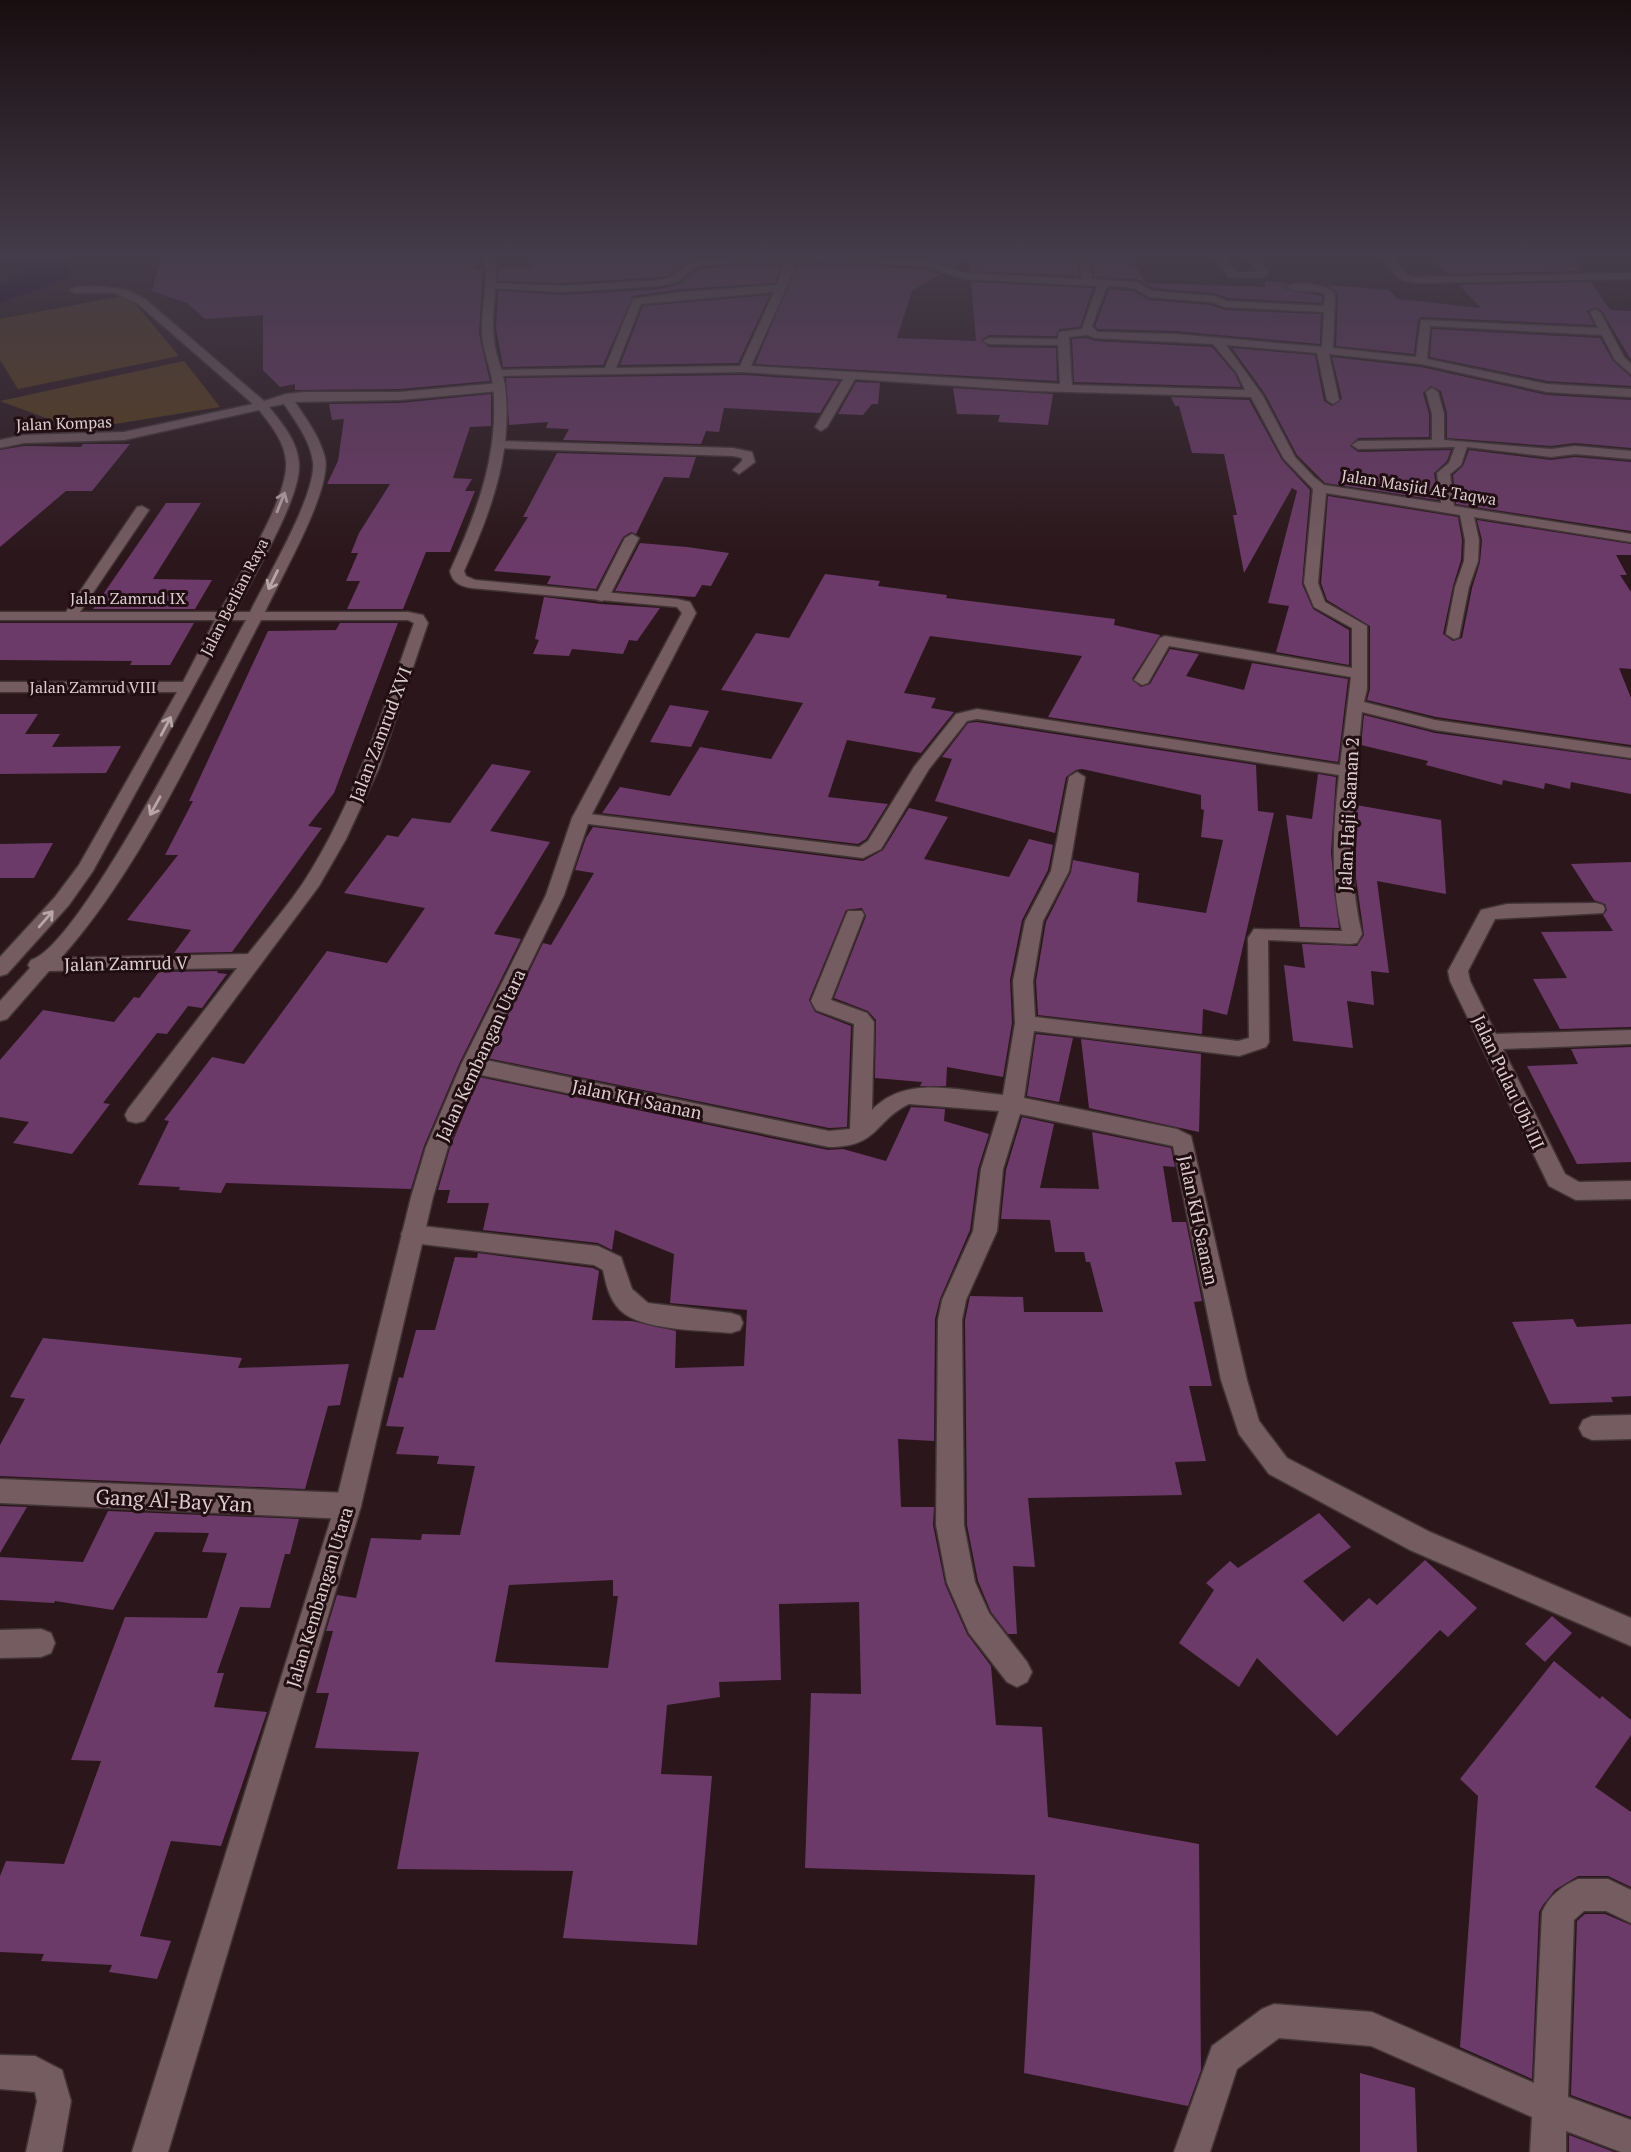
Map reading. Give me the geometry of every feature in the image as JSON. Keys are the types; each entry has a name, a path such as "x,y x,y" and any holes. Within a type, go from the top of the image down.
{"street":[{"path":"203,354 260,404 286,440 292,461 292,474 320,473 317,446 286,398"},
{"name":"Jalan Kembangan Utara","path":"150,2152 348,1506 413,1234 437,1147 471,1065 555,895 582,818 689,613 685,605 677,603 478,585 460,580 457,571 489,498 498,451 498,380 492,354"},
{"path":"610,369 616,354"},
{"path":"744,369 750,354"},
{"path":"1065,354 1066,388"},
{"name":"Jalan Masjid At Taqwa","path":"1228,354 1242,372 1253,394 1257,396 1279,442 1311,482 1320,488 1631,538"},
{"path":"1325,354 1333,400"},
{"path":"1357,354 1421,361 1548,388 1631,393"},
{"path":"1421,361 1422,354"},
{"path":"1617,354 1631,371"},
{"path":"498,380 610,369 744,369 1066,388 1253,394"},
{"path":"821,427 852,374"},
{"name":"Jalan Kompas","path":"1,443 24,439 124,436 286,398 318,395 400,396 498,380"},
{"path":"1432,392 1438,414 1438,444"},
{"path":"1448,508 1443,473 1455,465 1462,443"},
{"path":"1359,444 1462,443 1551,453 1575,450 1631,455"},
{"path":"498,451 533,456 573,448 712,450 748,455 749,462 739,470"},
{"name":"Jalan Berlian Raya","path":"0,1014 102,894 124,860 256,615 307,510 320,473"},
{"name":"Jalan Berlian Raya","path":"1,966 62,901 87,867 226,615 292,474"},
{"name":"Jalan Haji Saanan 2","path":"1025,1023 1239,1049 1259,1042 1258,938 1261,933 1342,940 1350,938 1352,934 1345,906 1343,860 1359,674 1360,626 1319,604 1311,583 1320,488"},
{"path":"70,616 142,510"},
{"path":"1454,634 1462,587 1471,561 1472,540 1466,511"},
{"path":"602,597 632,537"},
{"name":"Jalan Zamrud IX","path":"0,616 256,615"},
{"name":"Jalan Zamrud XVI","path":"136,1115 310,886 337,839 371,768 421,623 418,618 408,616 256,615"},
{"path":"1142,680 1165,641 1359,674"},
{"name":"Jalan Zamrud VIII","path":"0,687 187,687"},
{"path":"1355,705 1435,725 1631,753"},
{"path":"582,818 863,852 875,845 922,768 962,717 978,714 1349,772"},
{"path":"1017,1672 979,1623 961,1583 950,1511 950,1320 954,1300 985,1231 992,1169 1012,1104 1025,1023 1023,981 1034,921 1060,871 1077,777"},
{"name":"Jalan Pulau Ubi III","path":"1596,909 1507,910 1488,914 1458,971 1460,981 1557,1180 1576,1191 1631,1190"},
{"path":"855,915 821,1002 860,1018 863,1022 861,1133"},
{"name":"Jalan Zamrud V","path":"1,966 253,961"},
{"path":"1491,1042 1631,1037"},
{"name":"Jalan KH Saanan","path":"471,1065 829,1139 861,1133 894,1100 906,1096 1012,1104 1174,1135 1182,1142 1234,1380 1248,1426 1278,1466 1420,1541 1631,1632"},
{"path":"413,1234 598,1256 613,1264 622,1297 627,1304 638,1310 731,1323"},
{"path":"1592,1428 1631,1427"},
{"name":"Gang Al-Bay Yan","path":"0,1491 348,1506"},
{"path":"0,1644 41,1643"},
{"path":"1549,2152 1558,1912 1578,1895 1608,1895 1631,1907"},
{"path":"1192,2152 1224,2058 1274,2021 1372,2029 1549,2107 1631,2138"},
{"path":"0,2072 36,2073 50,2082 54,2101 44,2152"}],"shaded area":[{"path":"0,354 179,356 18,389 0,360"},
{"path":"184,361 220,407 78,430 0,401"}],"building":[{"path":"263,354 484,354 490,381 400,389 295,390 295,384 280,387 263,370"},
{"path":"501,354 608,354 603,365 503,367"},
{"path":"624,354 742,354 738,363 620,365"},
{"path":"759,354 1056,354 1057,381 755,364"},
{"path":"1073,354 1218,354 1235,374 1241,387 1074,382"},
{"path":"1237,354 1315,355 1324,401 1332,406 1342,399 1332,357 1421,367 1547,395 1631,400 1631,448 1575,443 1551,446 1447,438 1447,413 1441,391 1431,386 1423,393 1429,414 1429,437 1358,438 1350,446 1358,452 1451,450 1447,461 1434,473 1438,500 1325,483 1297,455 1265,394"},
{"path":"1430,354 1609,354 1631,377 1631,386 1547,381 1430,357"},
{"path":"744,375 839,381 820,413 724,408 719,432 706,431 701,444 563,440 569,429 546,428 548,422 509,425 506,378"},
{"path":"856,382 880,383 878,404 872,404 863,415 838,414"},
{"path":"953,388 1053,394 1048,425 998,422 1000,415 957,414"},
{"path":"491,394 491,426 470,427 453,478 472,479 465,491 475,491 450,552 426,552 403,609 347,609 360,581 346,581 358,553 351,553 359,533 390,484 327,484 338,461 344,419 332,420 329,404 400,403"},
{"path":"1171,397 1249,400 1282,460 1310,490 1302,584 1313,609 1349,630 1349,665 1276,652 1289,606 1268,603 1297,491 1292,488 1244,573 1233,515 1237,515 1224,454 1192,453 1179,406 1175,406"},
{"path":"83,444 130,444 92,491 66,491 0,547 0,450 24,446 81,447"},
{"path":"1469,450 1551,460 1575,457 1631,462 1631,531 1456,504 1453,475 1463,466"},
{"path":"557,453 696,457 689,478 664,477 636,534 631,532 623,537 596,589 547,584 551,576 494,571 528,517 523,517"},
{"path":"1328,496 1458,517 1462,540 1461,560 1443,634 1453,641 1462,638 1480,562 1482,540 1477,520 1631,544 1631,555 1616,555 1627,575 1620,575 1631,592 1631,669 1619,668 1631,698 1631,745 1436,717 1367,700 1370,689 1370,626 1327,600 1321,583"},
{"path":"166,503 201,503 153,579 212,580 195,609 93,609"},
{"path":"640,543 729,553 711,586 702,585 695,597 615,591"},
{"path":"825,574 880,581 878,586 947,595 946,598 1115,619 1114,625 1160,635 1132,679 1141,687 1150,684 1170,649 1199,654 1186,676 1244,690 1252,663 1348,679 1338,762 1048,717 1082,656 930,636 904,693 936,698 931,708 954,712 921,753 847,740 828,797 888,804 866,839 858,844 602,813 620,787 670,796 700,747 771,759 803,703 721,690 756,633 789,638"},
{"path":"544,597 660,608 637,641 629,640 623,654 572,649 569,656 533,654 539,640 535,639"},
{"path":"0,623 194,623 170,665 130,665 132,661 0,660"},
{"path":"340,623 398,623 334,793 308,826 322,828 232,952 174,953 191,930 127,920 178,855 165,855 193,801 189,801 268,631 336,630"},
{"path":"670,705 709,711 691,747 650,742"},
{"path":"0,714 38,714 25,734 60,734 52,747 121,746 106,773 0,774"},
{"path":"1364,715 1435,733 1631,760 1631,794 1571,782 1570,789 1545,783 1544,789 1503,780 1502,785 1426,765 1428,761 1361,745"},
{"path":"977,722 1256,765 1258,811 1274,813 1227,1015 1203,1009 1202,1034 1038,1015 1036,981 1046,922 1071,872 1073,860 1139,873 1137,902 1206,913 1223,840 1201,837 1204,810 1201,809 1201,795 1082,769 1066,777 1055,833 935,801 952,759 942,757 968,723"},
{"path":"492,764 531,771 490,831 550,842 494,934 521,939 459,1064 424,1146 411,1189 226,1183 221,1193 138,1185 169,1121 164,1120 212,1057 244,1064 327,951 387,963 425,908 344,893 387,835 398,837 412,818 450,823"},
{"path":"1318,774 1336,777 1331,853 1339,928 1300,927 1286,815 1312,819"},
{"path":"1356,805 1441,820 1446,894 1377,881 1389,973 1371,971 1374,1005 1347,1001 1353,1048 1293,1041 1284,965 1305,968 1302,944 1357,946 1364,935 1356,878"},
{"path":"909,808 948,817 924,859 1009,877 1029,839 1053,845 1048,870 1022,920 1010,980 1012,1023 1003,1077 947,1067 946,1086 920,1086 922,1082 875,1078 876,1020 868,1011 834,998 866,916 862,908 846,910 809,1000 815,1012 851,1026 847,1127 829,1128 487,1058 543,943 551,945 594,873 575,870 586,838 593,827 863,861 883,850"},
{"path":"53,843 34,878 0,878 0,844"},
{"path":"1631,862 1631,1027 1560,1029 1533,979 1567,978 1541,932 1613,931 1603,915 1607,910 1605,904 1594,900 1571,864"},
{"path":"218,971 217,973 227,974 202,1008 188,1006 167,1034 157,1033 103,1103 110,1104 72,1154 13,1143 29,1122 0,1117 0,1060 43,1010 114,1022 134,997 139,998 159,972"},
{"path":"1036,1034 1073,1038 1059,1102 1027,1096"},
{"path":"1081,1039 1201,1054 1199,1132 1089,1108"},
{"path":"1631,1047 1631,1162 1577,1164 1527,1066 1578,1064 1571,1049"},
{"path":"479,1077 828,1150 843,1149 886,1161 911,1107 945,1109 944,1121 989,1134 978,1169 970,1230 940,1299 935,1319 934,1441 898,1439 901,1507 934,1507 933,1525 945,1584 967,1634 991,1666 996,1725 1042,1727 1048,1817 1199,1844 1201,2070 1188,2106 1024,2073 1035,1875 805,1868 811,1693 861,1694 859,1602 779,1604 781,1680 719,1682 720,1697 667,1705 661,1774 712,1776 697,1945 563,1938 573,1871 397,1869 419,1752 315,1748 329,1693 316,1693 333,1631 326,1631 337,1595 356,1598 371,1538 421,1540 422,1534 460,1535 475,1466 437,1464 439,1456 396,1454 404,1427 386,1426 399,1377 403,1378 416,1330 435,1330 455,1257 477,1258 478,1253 593,1268 599,1271 592,1320 632,1321 676,1331 675,1368 744,1366 747,1310 670,1303 674,1254 615,1230 612,1250 598,1243 483,1230 489,1203 447,1203 450,1190 438,1190 450,1148","holes":["613,1580 613,1596 618,1596 608,1668 495,1662 509,1585"]},
{"path":"1022,1117 1054,1124 1040,1188 1099,1189 1092,1132 1171,1148 1175,1167 1163,1166 1172,1222 1186,1222 1202,1301 1194,1302 1212,1386 1189,1386 1206,1461 1175,1462 1182,1495 1028,1498 1035,1567 1013,1566 1017,1634 1008,1634 991,1612 978,1581 967,1525 965,1320 970,1296 1023,1297 1024,1312 1103,1312 1090,1262 1086,1262 1084,1252 1055,1252 1050,1220 1001,1219 1006,1170"},
{"path":"1573,1319 1577,1327 1631,1324 1631,1396 1611,1397 1613,1402 1550,1404 1512,1322"},
{"path":"43,1338 242,1358 238,1368 349,1364 340,1405 328,1406 305,1489 0,1476 0,1445 25,1399 10,1397"},
{"path":"0,1506 27,1507 0,1553"},
{"path":"108,1511 299,1519 290,1554 285,1554 270,1608 240,1607 217,1673 224,1673 214,1707 267,1712 221,1846 171,1841 140,1936 171,1941 157,1979 109,1972 112,1965 41,1961 44,1954 0,1952 0,1876 6,1861 64,1864 101,1761 71,1760 125,1617 207,1618 227,1553 202,1552 209,1533 155,1532 113,1610 55,1601 0,1600 0,1557 83,1562"},
{"path":"1319,1513 1351,1547 1303,1581 1343,1622 1369,1598 1377,1605 1425,1560 1477,1608 1448,1637 1440,1630 1337,1736 1257,1658 1239,1687 1179,1643 1214,1590 1206,1583 1230,1561 1238,1568"},
{"path":"1552,1616 1572,1633 1545,1662 1525,1644"},
{"path":"1554,1661 1600,1699 1602,1696 1631,1720 1631,1735 1595,1787 1631,1812 1631,1887 1608,1876 1578,1876 1555,1890 1539,1912 1532,2079 1460,2047 1478,1796 1460,1779"},
{"path":"1585,1914 1605,1914 1631,1925 1631,2117 1571,2095 1577,1921"},
{"path":"1360,2073 1415,2088 1417,2152 1360,2152"},
{"path":"1569,2135 1614,2152 1569,2152"}]}
